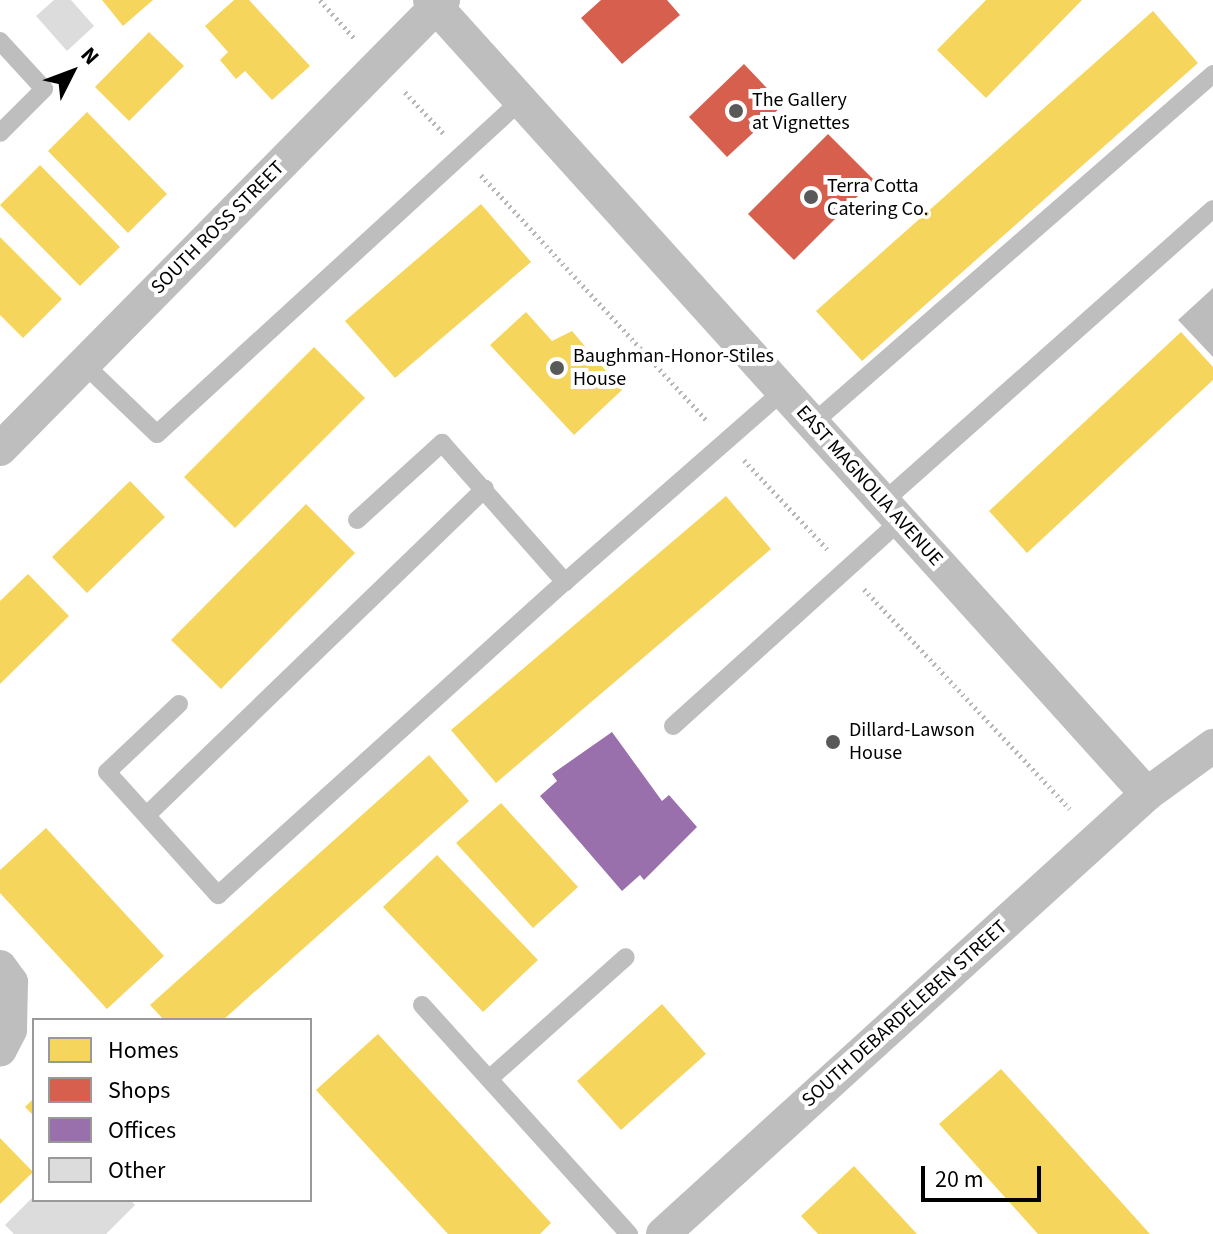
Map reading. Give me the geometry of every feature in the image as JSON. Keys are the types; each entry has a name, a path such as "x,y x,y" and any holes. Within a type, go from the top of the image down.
{"street":[{"name":"EAST MAGNOLIA AVENUE","path":"436,2 521,101 1147,794"},
{"name":"SOUTH ROSS STREET","path":"0,449 436,2"},
{"name":"SOUTH DEBARDELEBEN STREET","path":"663,1234 1147,794 1213,746"},
{"path":"0,967 11,982 10,1030 0,1050"}],"lane":[{"path":"0,41 44,89 0,133"},
{"path":"813,423 1213,74"},
{"path":"84,364 157,434 521,101"},
{"path":"673,726 892,511 1213,209"},
{"path":"179,704 107,772 149,813 218,895 565,582 783,391"},
{"path":"357,520 442,443 565,582"},
{"path":"149,813 485,489"},
{"path":"489,1079 626,957"},
{"path":"422,1005 629,1234"}],"path":[{"path":"320,0 359,44"}],"shaded area":[{"path":"1213,288 1213,357 1178,320"}],"building: Homes":[{"path":"102,0 153,0 123,26"},
{"path":"234,0 249,0 310,66 272,100 245,71 236,79 220,60 228,52 205,26"},
{"path":"986,0 1082,0 986,98 937,50"},
{"path":"1153,11 1198,63 862,361 816,311"},
{"path":"149,32 184,66 129,121 95,87"},
{"path":"87,112 167,194 128,233 48,151"},
{"path":"40,165 120,247 80,286 0,205"},
{"path":"481,204 531,262 395,378 345,321"},
{"path":"0,237 62,299 23,338 0,315"},
{"name":"Baughman-Honor-Stiles House","path":"526,312 552,341 572,331 622,390 574,435 490,345"},
{"path":"1181,332 1213,367 1213,380 1027,553 989,511"},
{"path":"314,347 365,398 235,528 184,477"},
{"path":"130,481 165,517 87,593 52,557"},
{"path":"726,496 771,549 496,783 451,730"},
{"path":"306,504 355,553 221,689 171,640"},
{"path":"28,574 69,616 0,684 0,601"},
{"path":"429,755 469,801 225,1018 162,1018 150,1005"},
{"path":"501,803 578,887 533,928 456,843"},
{"path":"46,828 164,956 107,1009 0,893 0,870"},
{"path":"437,855 538,960 483,1012 383,907"},
{"path":"662,1004 706,1054 621,1130 577,1081"},
{"path":"378,1034 551,1223 540,1234 448,1234 316,1090"},
{"path":"1001,1069 1150,1234 1038,1234 939,1124"},
{"path":"32,1100 32,1114 25,1107"},
{"path":"0,1138 32,1173 0,1204"},
{"path":"854,1166 917,1234 818,1234 801,1216"}],"building: Shops":[{"path":"601,0 667,0 680,15 622,64 581,18"},
{"name":"The Gallery at Vignettes","path":"744,64 783,105 727,157 689,117"},
{"name":"Terra Cotta Catering Co.","path":"828,134 874,180 794,260 748,214"}],"building: Offices":[{"path":"612,732 662,801 669,795 697,827 644,880 640,875 622,891 540,796 557,781 552,774"}],"building: Other":[{"path":"54,0 71,0 94,26 67,51 36,16"},
{"path":"32,1198 32,1202 132,1202 135,1205 106,1234 14,1234 5,1225"}],"place":[{"name":"The Gallery at Vignettes","path":"736,111"},
{"name":"Terra Cotta Catering Co.","path":"811,197"},
{"name":"Baughman-Honor-Stiles House","path":"557,368"},
{"name":"Dillard-Lawson House","path":"833,742"}]}
